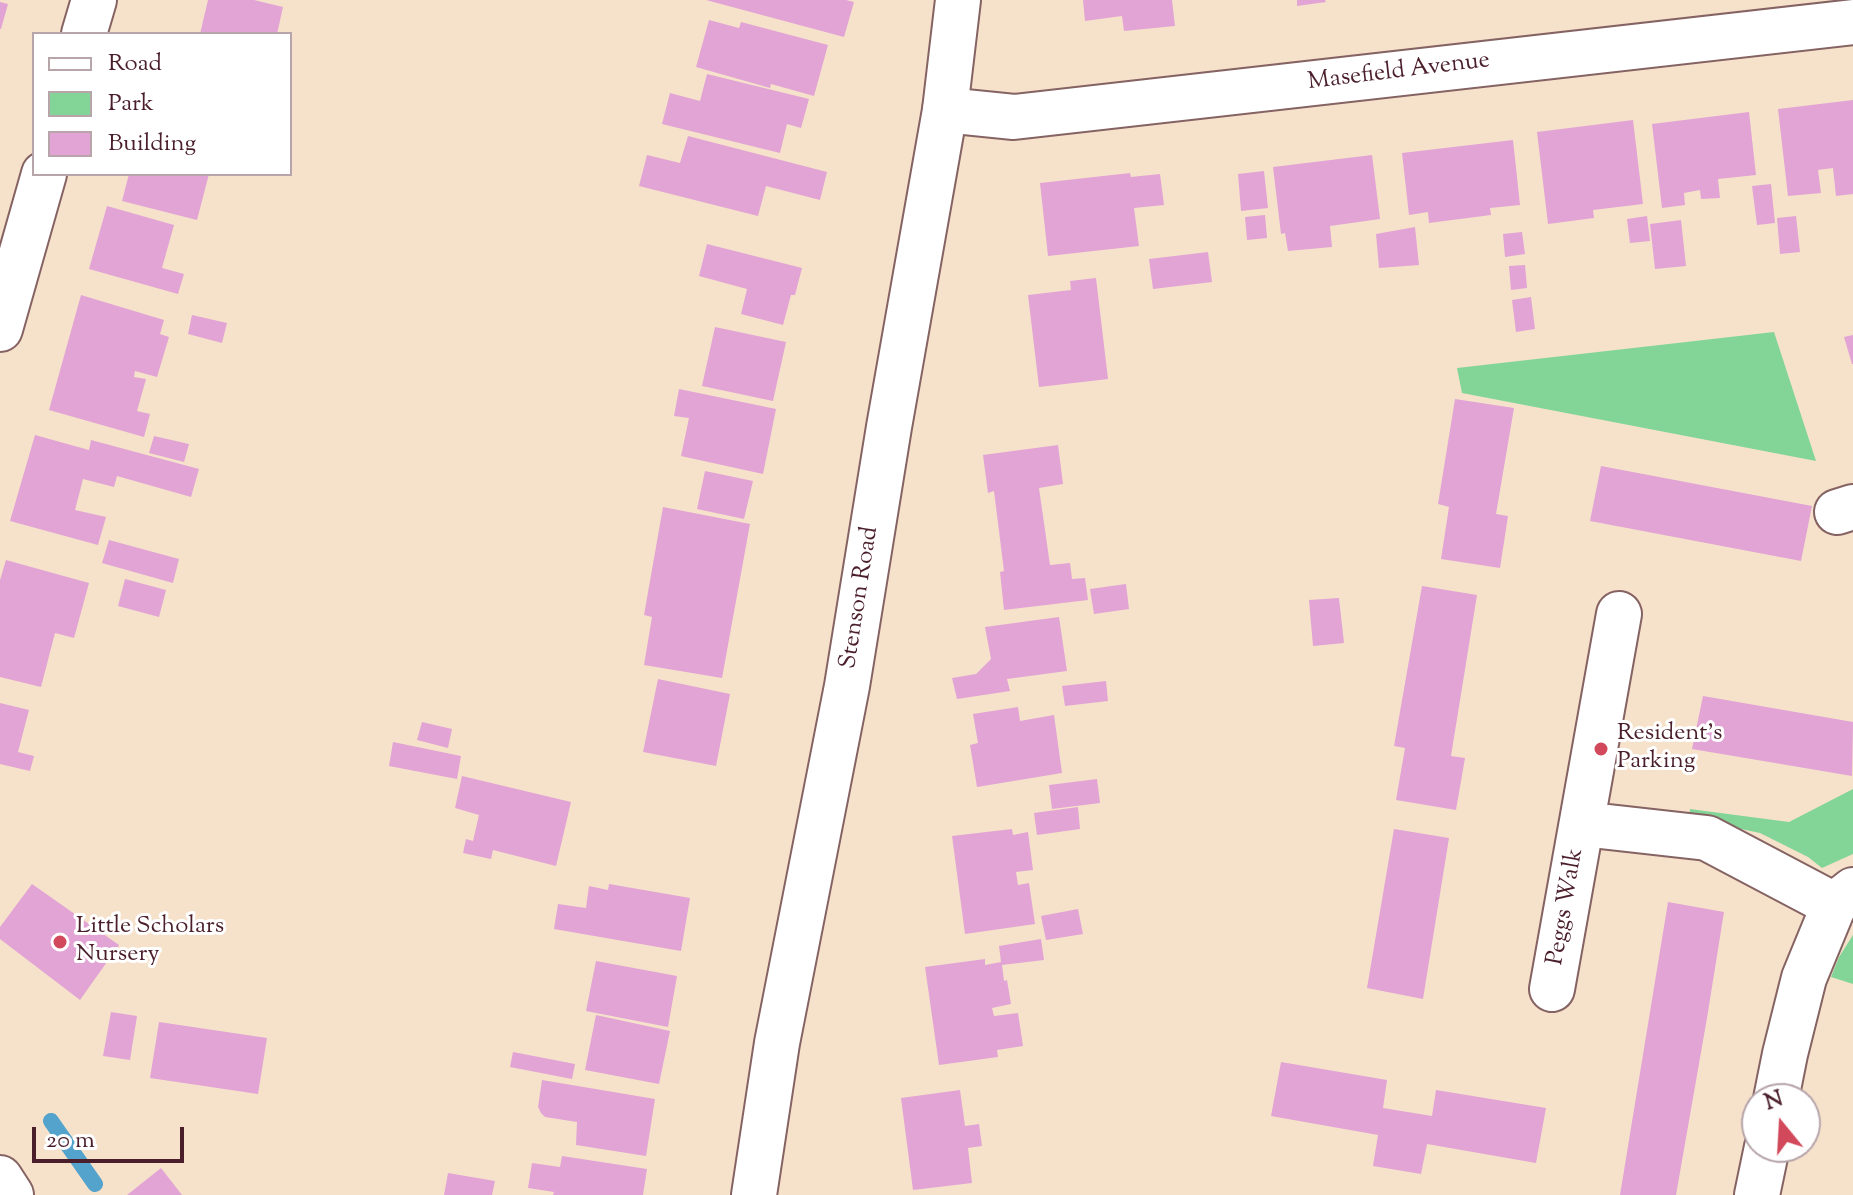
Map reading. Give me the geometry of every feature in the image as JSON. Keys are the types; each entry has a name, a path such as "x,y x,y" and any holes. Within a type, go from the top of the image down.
{"street":[{"path":"85,32 94,0"},
{"name":"Stenson Road","path":"754,1195 777,1043 847,686 886,442 945,110 958,0"},
{"name":"Masefield Avenue","path":"945,110 1014,117 1853,22"},
{"path":"0,329 43,176"},
{"name":"Peggs Walk","path":"1552,989 1619,614"},
{"name":"Peggs Walk","path":"1582,824 1707,838 1843,898"},
{"path":"1779,1083 1804,978 1843,898"},
{"path":"1757,1195 1764,1163"},
{"path":"0,1178 11,1195"}],"green space":[{"path":"1774,332 1816,461 1462,393 1457,368"},
{"path":"1853,789 1853,854 1822,868 1808,857 1760,833 1689,818 1690,809 1789,822"},
{"path":"1853,935 1853,984 1831,977"}],"building":[{"path":"208,0 254,0 283,7 277,32 200,32"},
{"path":"706,0 846,0 854,2 844,37"},
{"path":"1083,0 1172,0 1175,26 1124,31 1122,16 1085,21"},
{"path":"1297,0 1325,0 1326,2 1297,6"},
{"path":"0,2 8,4 1,29 0,29"},
{"path":"709,20 739,28 741,22 828,45 814,96 771,84 770,88 696,67"},
{"path":"707,74 809,99 801,128 787,124 780,153 662,124 670,93 700,101"},
{"path":"1853,100 1853,194 1836,196 1833,168 1818,170 1821,193 1788,196 1778,109"},
{"path":"1749,112 1756,175 1718,179 1720,198 1701,199 1700,190 1684,193 1685,205 1662,208 1652,124"},
{"path":"1633,120 1643,204 1593,210 1594,218 1548,224 1537,132"},
{"path":"688,136 827,172 820,200 766,186 758,216 639,186 647,155 680,163"},
{"path":"1513,140 1520,205 1490,208 1491,215 1429,223 1428,212 1409,215 1402,153"},
{"path":"1372,155 1380,219 1330,226 1332,247 1288,251 1285,233 1281,234 1273,167"},
{"path":"1264,171 1268,208 1241,211 1238,174"},
{"path":"1130,173 1131,177 1160,174 1164,205 1134,208 1139,246 1048,256 1040,183"},
{"path":"128,176 208,176 197,220 122,201"},
{"path":"1771,184 1775,223 1757,225 1752,186"},
{"path":"107,206 174,225 162,268 184,274 178,294 89,269"},
{"path":"1265,215 1267,238 1247,240 1245,217"},
{"path":"1647,216 1650,241 1630,243 1627,219"},
{"path":"1796,216 1800,252 1780,254 1777,218"},
{"path":"1681,220 1686,266 1655,269 1650,224"},
{"path":"1415,227 1419,265 1379,268 1376,234"},
{"path":"1522,232 1525,254 1505,257 1503,234"},
{"path":"707,244 802,268 783,325 741,314 747,289 699,276"},
{"path":"1208,252 1212,282 1153,289 1149,259"},
{"path":"1525,265 1527,288 1511,290 1509,266"},
{"path":"1096,278 1108,379 1039,387 1028,295 1071,290 1070,281"},
{"path":"81,295 164,320 160,334 169,337 157,377 135,371 134,377 146,379 137,411 150,414 144,437 49,410"},
{"path":"1531,297 1535,329 1516,332 1512,300"},
{"path":"192,315 227,323 222,343 188,334"},
{"path":"715,327 786,342 773,401 702,386"},
{"path":"1853,335 1853,364 1852,364 1844,337"},
{"path":"679,389 776,409 763,474 681,456 689,418 674,416"},
{"path":"1455,399 1514,408 1496,514 1508,516 1500,568 1441,559 1449,507 1438,504"},
{"path":"35,435 89,450 91,440 199,469 191,497 117,476 114,487 83,479 75,510 106,517 98,545 10,521"},
{"path":"154,436 189,444 184,462 149,453"},
{"path":"1058,445 1063,484 1039,488 1050,565 1070,563 1072,579 1085,578 1088,600 1004,610 1000,572 1004,571 994,491 988,493 983,455"},
{"path":"1601,466 1812,506 1801,561 1590,521"},
{"path":"705,471 753,481 744,519 697,509"},
{"path":"663,507 750,524 722,678 644,665 652,617 644,615"},
{"path":"109,540 179,559 173,583 102,563"},
{"path":"6,560 89,583 74,638 55,633 41,687 0,677 0,580"},
{"path":"125,579 166,590 159,617 118,606"},
{"path":"1126,584 1129,609 1094,614 1090,589"},
{"path":"1422,586 1477,595 1451,756 1465,758 1456,810 1396,800 1405,748 1394,746"},
{"path":"1339,598 1344,643 1313,646 1309,600"},
{"path":"1059,617 1067,671 1007,679 1010,691 957,699 952,678 976,674 991,659 985,627"},
{"path":"658,679 730,694 716,766 643,752"},
{"path":"1106,681 1108,701 1065,706 1062,686"},
{"path":"1703,696 1853,722 1852,776 1692,749"},
{"path":"0,703 29,710 18,752 34,756 30,771 0,764"},
{"path":"1018,707 1020,721 1054,715 1062,773 977,787 970,745 978,743 973,714"},
{"path":"422,722 452,729 448,748 417,740"},
{"path":"393,742 461,756 457,779 389,766"},
{"path":"462,776 571,802 556,866 493,850 491,859 463,853 466,839 473,841 479,815 455,808"},
{"path":"1097,779 1100,803 1052,809 1049,785"},
{"path":"1078,807 1080,829 1037,835 1034,813"},
{"path":"1012,829 1013,835 1028,832 1033,870 1016,872 1018,885 1029,883 1035,924 965,934 952,836"},
{"path":"1394,829 1449,838 1423,999 1367,988"},
{"name":"Little Scholars Nursery","path":"32,884 119,945 80,1000 0,939 0,927"},
{"path":"609,884 690,898 681,951 554,929 558,904 586,908 589,886 608,890"},
{"path":"1668,902 1724,912 1707,1018 1676,1195 1620,1195"},
{"path":"1078,909 1083,934 1046,940 1041,916"},
{"path":"1041,939 1044,960 1002,965 1011,1004 992,1008 994,1016 1018,1013 1023,1046 997,1050 998,1057 939,1065 925,967 985,959 985,965 1001,962 999,946"},
{"path":"596,961 677,976 668,1027 586,1011"},
{"path":"111,1012 137,1016 130,1060 103,1056"},
{"path":"596,1015 670,1031 659,1084 585,1070"},
{"path":"159,1022 267,1038 258,1094 150,1078"},
{"path":"513,1052 575,1064 572,1079 510,1067"},
{"path":"1281,1062 1387,1080 1383,1108 1432,1116 1436,1090 1546,1108 1536,1163 1427,1144 1421,1174 1373,1166 1378,1135 1271,1116"},
{"path":"542,1080 655,1099 646,1156 576,1145 577,1122 545,1117 541,1113 538,1107"},
{"path":"960,1090 965,1126 979,1124 982,1146 968,1148 972,1183 913,1190 901,1098"},
{"path":"562,1156 647,1169 643,1195 553,1195 554,1192 528,1188 532,1163 560,1167"},
{"path":"161,1168 182,1195 127,1195"},
{"path":"448,1173 495,1181 492,1195 444,1195"}],"waterway":[{"path":"51,1121 95,1184"}],"place":[{"name":"Resident's Parking","path":"1601,749"},
{"name":"Little Scholars Nursery","path":"60,942"}]}
